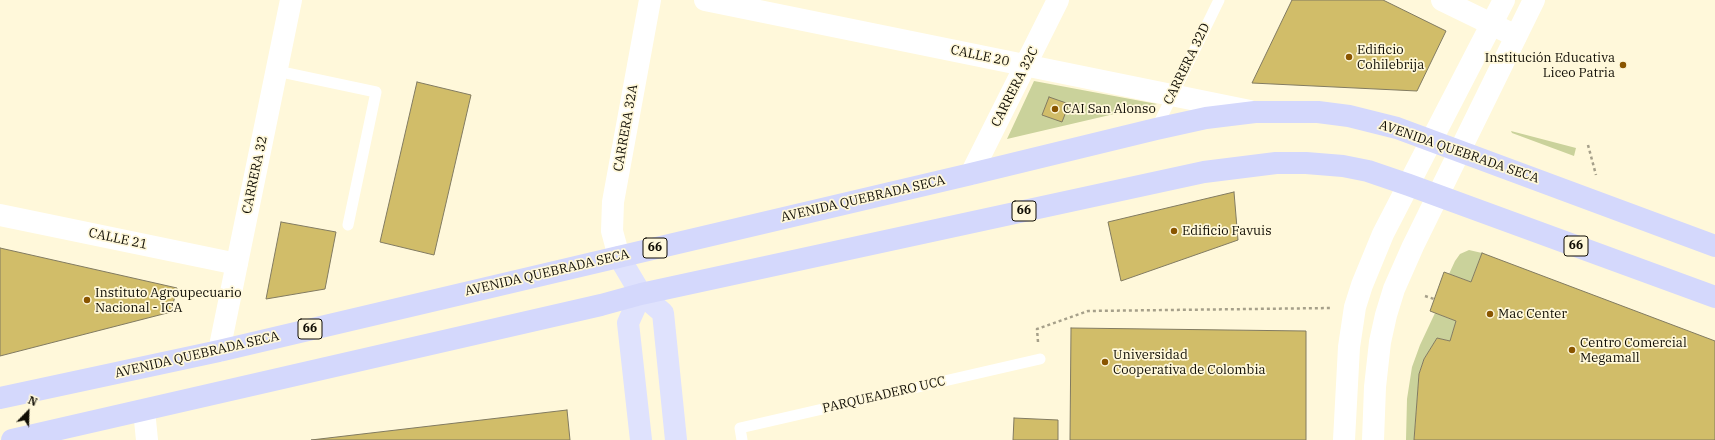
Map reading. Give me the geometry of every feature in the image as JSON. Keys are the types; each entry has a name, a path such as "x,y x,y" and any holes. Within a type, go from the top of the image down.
{"highway":[{"name":"AVENIDA QUEBRADA SECA","path":"0,398 219,351 1156,129 1206,118 1255,112 1318,112 1349,116 1397,128 1460,150 1715,246"},
{"name":"66","path":"12,440 601,305 641,294 1204,172 1234,167 1276,163 1306,163 1343,166 1368,171 1438,195 1715,297"}],"main road":[{"path":"619,256 641,294 663,313 676,440"},
{"path":"641,294 628,323 641,440"}],"street":[{"name":"CARRERA 32","path":"219,351 292,0"},
{"name":"CARRERA 32A","path":"619,256 612,231 613,202 650,0"},
{"name":"CALLE 20","path":"704,0 1255,112"},
{"name":"CARRERA 32C","path":"971,174 1058,0"},
{"path":"1442,0 1516,36"},
{"path":"1344,440 1349,347 1355,307 1377,248 1504,0"},
{"path":"1373,440 1375,387 1380,342 1386,315 1402,268 1534,0"},
{"name":"CALLE 21","path":"0,215 237,264"},
{"path":"144,410 147,440"}],"lane":[{"name":"CARRERA 32D","path":"1156,129 1219,0"},
{"path":"277,71 376,92 348,225"},
{"name":"PARQUEADERO UCC","path":"742,440 740,428 1040,359"}],"path":[{"path":"1588,145 1596,175"},
{"path":"1425,296 1434,299"},
{"path":"1040,359 1037,329 1088,311 1355,307"}],"green space":[{"path":"1034,81 1157,104 1007,139"},
{"path":"1511,131 1576,148 1574,156 1512,133"},
{"path":"1469,250 1482,253 1471,282 1449,274 1460,254"},
{"path":"1435,313 1456,321 1450,341 1437,338 1424,359 1419,374 1414,440 1406,440 1407,399 1412,367 1420,345"}],"building":[{"name":"Edificio Cohilebrija","path":"1292,0 1383,0 1446,31 1417,91 1252,83"},
{"path":"417,82 471,95 434,255 380,242"},
{"name":"CAI San Alonso","path":"1049,97 1069,104 1062,122 1042,115"},
{"name":"Edificio Favuis","path":"1234,192 1238,240 1121,281 1108,222"},
{"path":"281,222 336,232 325,289 266,299"},
{"name":"Instituto Agroupecuario Nacional - ICA","path":"0,248 177,288 171,312 0,356"},
{"name":"Centro Comercial Megamall","path":"1482,253 1715,341 1715,440 1414,440 1419,374 1424,359 1437,338 1450,341 1456,321 1430,311 1444,272 1471,282"},
{"path":"1071,328 1306,331 1306,440 1070,440"},
{"path":"567,410 570,440 311,440"},
{"path":"1014,418 1058,420 1058,440 1013,440"}],"place":[{"name":"Edificio Cohilebrija","path":"1349,57"},
{"name":"Institución Educativa Liceo Patria","path":"1623,65"},
{"name":"CAI San Alonso","path":"1055,109"},
{"name":"Edificio Favuis","path":"1174,231"},
{"name":"Instituto Agroupecuario Nacional - ICA","path":"87,300"},
{"name":"Mac Center","path":"1490,314"},
{"name":"Centro Comercial Megamall","path":"1572,350"},
{"name":"Universidad Cooperativa de Colombia","path":"1105,362"}]}
